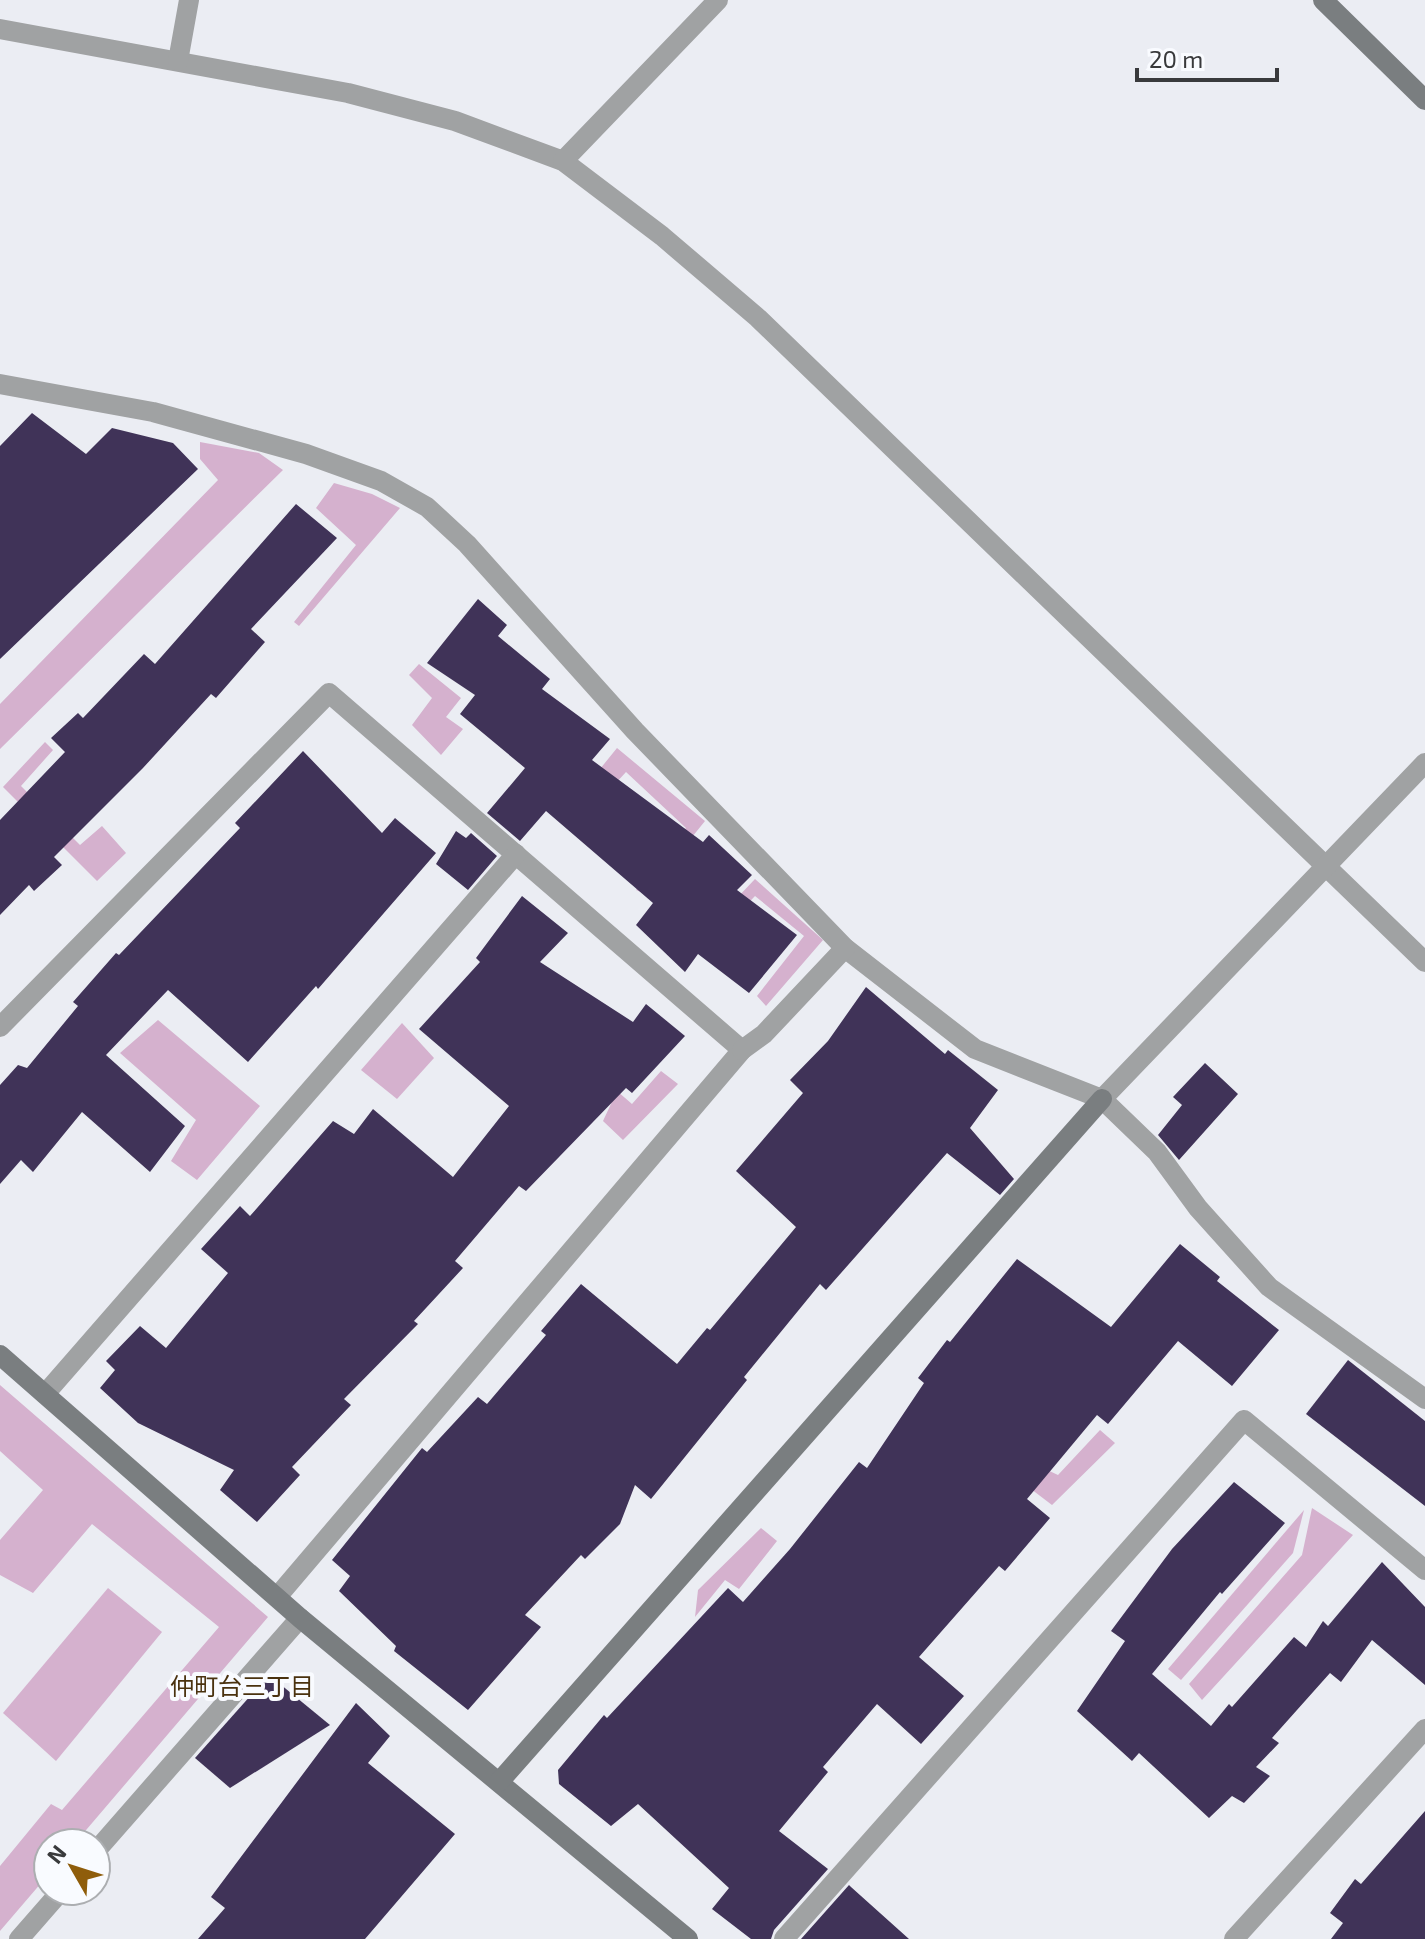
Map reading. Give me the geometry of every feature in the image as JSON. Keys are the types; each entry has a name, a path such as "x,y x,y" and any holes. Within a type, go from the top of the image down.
{"street":[{"path":"178,61 189,0"},
{"path":"563,161 718,0"},
{"path":"1323,0 1425,100"},
{"path":"0,29 348,93 455,121 563,161 662,236 758,318 1425,962"},
{"path":"0,384 153,412 306,454 381,481 427,507 467,544 635,731 845,948 975,1049 1102,1099 1157,1152 1198,1208 1269,1287 1425,1399"},
{"path":"0,1027 329,693 742,1050"},
{"path":"499,1782 1102,1099 1425,763"},
{"path":"45,1394 516,854"},
{"path":"277,1597 742,1050 764,1034 845,948"},
{"path":"0,1355 300,1618 688,1939"},
{"path":"784,1939 1244,1420 1425,1570"},
{"path":"112,1833 300,1618"},
{"path":"1234,1939 1425,1729"},
{"path":"19,1939 47,1907"}],"shaded area":[{"path":"200,442 259,453 283,470 0,749 0,704 218,480 200,459"},
{"path":"334,483 372,494 400,508 299,626 294,622 356,545 316,508"},
{"path":"419,664 461,698 446,717 463,729 441,755 412,725 432,698 409,675"},
{"path":"45,742 53,750 21,786 80,845 102,826 126,853 97,881 3,787"},
{"path":"617,748 705,821 646,894 636,890 686,828 626,772 581,821 566,811"},
{"path":"755,879 823,940 766,1006 757,996 804,936 755,896 710,943 700,937"},
{"path":"158,1020 260,1106 197,1180 171,1161 196,1120 120,1053"},
{"path":"402,1023 434,1058 397,1099 361,1070"},
{"path":"661,1071 678,1084 623,1140 603,1121 617,1091 632,1104"},
{"path":"0,1385 268,1617 89,1827 32,1827 51,1804 62,1810 219,1627 92,1524 33,1593 0,1575 0,1540 43,1490 0,1451"},
{"path":"1100,1430 1115,1443 1052,1505 1031,1489 1043,1468 1058,1475"},
{"path":"1312,1508 1353,1535 1202,1700 1189,1684 1302,1555"},
{"path":"1304,1510 1293,1553 1181,1680 1168,1669"},
{"path":"761,1528 777,1541 739,1589 725,1580 695,1617 698,1590"},
{"path":"108,1588 162,1632 56,1761 3,1713"},
{"path":"32,1827 32,1894 0,1931 0,1866"}],"building":[{"path":"32,413 86,454 112,428 173,443 198,469 0,659 0,446"},
{"path":"296,504 337,538 251,629 265,642 216,698 211,694 54,857 62,865 34,891 29,885 0,915 0,820 65,752 51,738 78,713 83,718 144,654 155,664"},
{"path":"478,599 507,625 498,636 550,679 542,689 610,739 592,760 703,842 709,835 752,875 737,890 797,935 749,993 698,954 685,972 636,925 653,903 546,811 520,841 487,813 525,768 460,714 475,695 427,663"},
{"path":"303,751 382,833 395,818 436,853 318,989 316,986 248,1062 168,990 106,1055 185,1126 150,1172 82,1112 33,1172 21,1160 0,1184 0,1085 18,1065 27,1068 78,1006 73,1002 116,953 119,955 240,828 235,823"},
{"path":"456,831 466,838 471,833 497,856 468,890 436,864"},
{"path":"522,896 568,933 540,962 633,1022 646,1004 685,1036 632,1093 626,1088 526,1191 519,1186 455,1261 463,1268 414,1321 418,1324 344,1399 351,1405 292,1467 300,1475 257,1522 220,1490 234,1470 138,1423 100,1388 115,1370 106,1361 140,1326 166,1348 228,1273 201,1249 240,1206 250,1216 333,1121 354,1134 373,1109 453,1177 509,1106 419,1029 480,962 476,958"},
{"path":"866,987 945,1054 948,1050 998,1090 970,1128 1014,1179 1000,1195 947,1153 826,1290 820,1284 651,1499 635,1485 620,1524 585,1559 581,1555 525,1615 541,1627 468,1710 394,1651 396,1646 339,1591 350,1576 332,1560 422,1448 427,1452 478,1397 487,1404 546,1335 541,1331 581,1284 677,1364 707,1328 710,1330 796,1227 736,1171 803,1093 790,1080 828,1041"},
{"path":"1205,1063 1238,1094 1179,1160 1158,1135 1182,1105 1173,1097"},
{"path":"1180,1244 1220,1277 1217,1281 1279,1330 1232,1386 1178,1341 1108,1424 1097,1415 1027,1499 1050,1518 1005,1571 999,1566 919,1657 964,1696 921,1744 877,1704 823,1767 828,1772 779,1831 828,1869 774,1930 771,1939 751,1939 712,1909 729,1888 638,1804 611,1826 559,1784 558,1770 604,1715 607,1718 728,1588 743,1602 859,1462 867,1468 924,1383 918,1378 1017,1259 1111,1327"},
{"path":"1348,1360 1425,1421 1425,1506 1306,1414"},
{"path":"1234,1482 1285,1523 1222,1594 1220,1592 1152,1674 1211,1726 1294,1637 1306,1647 1323,1621 1328,1626 1382,1562 1425,1607 1425,1685 1372,1640 1341,1682 1330,1673 1272,1738 1279,1743 1256,1767 1270,1776 1244,1803 1232,1796 1209,1818 1139,1753 1132,1761 1077,1711 1125,1641 1111,1631 1172,1549"},
{"path":"269,1675 330,1725 230,1788 195,1758"},
{"path":"356,1703 390,1736 368,1763 455,1834 365,1939 198,1939 225,1908 211,1897"},
{"path":"1425,1811 1425,1939 1331,1939 1343,1923 1330,1913 1355,1879 1361,1884"},
{"path":"849,1885 851,1887 909,1939 801,1939"}],"district":[{"name":"仲町台三丁目","path":"242,1687"}]}
